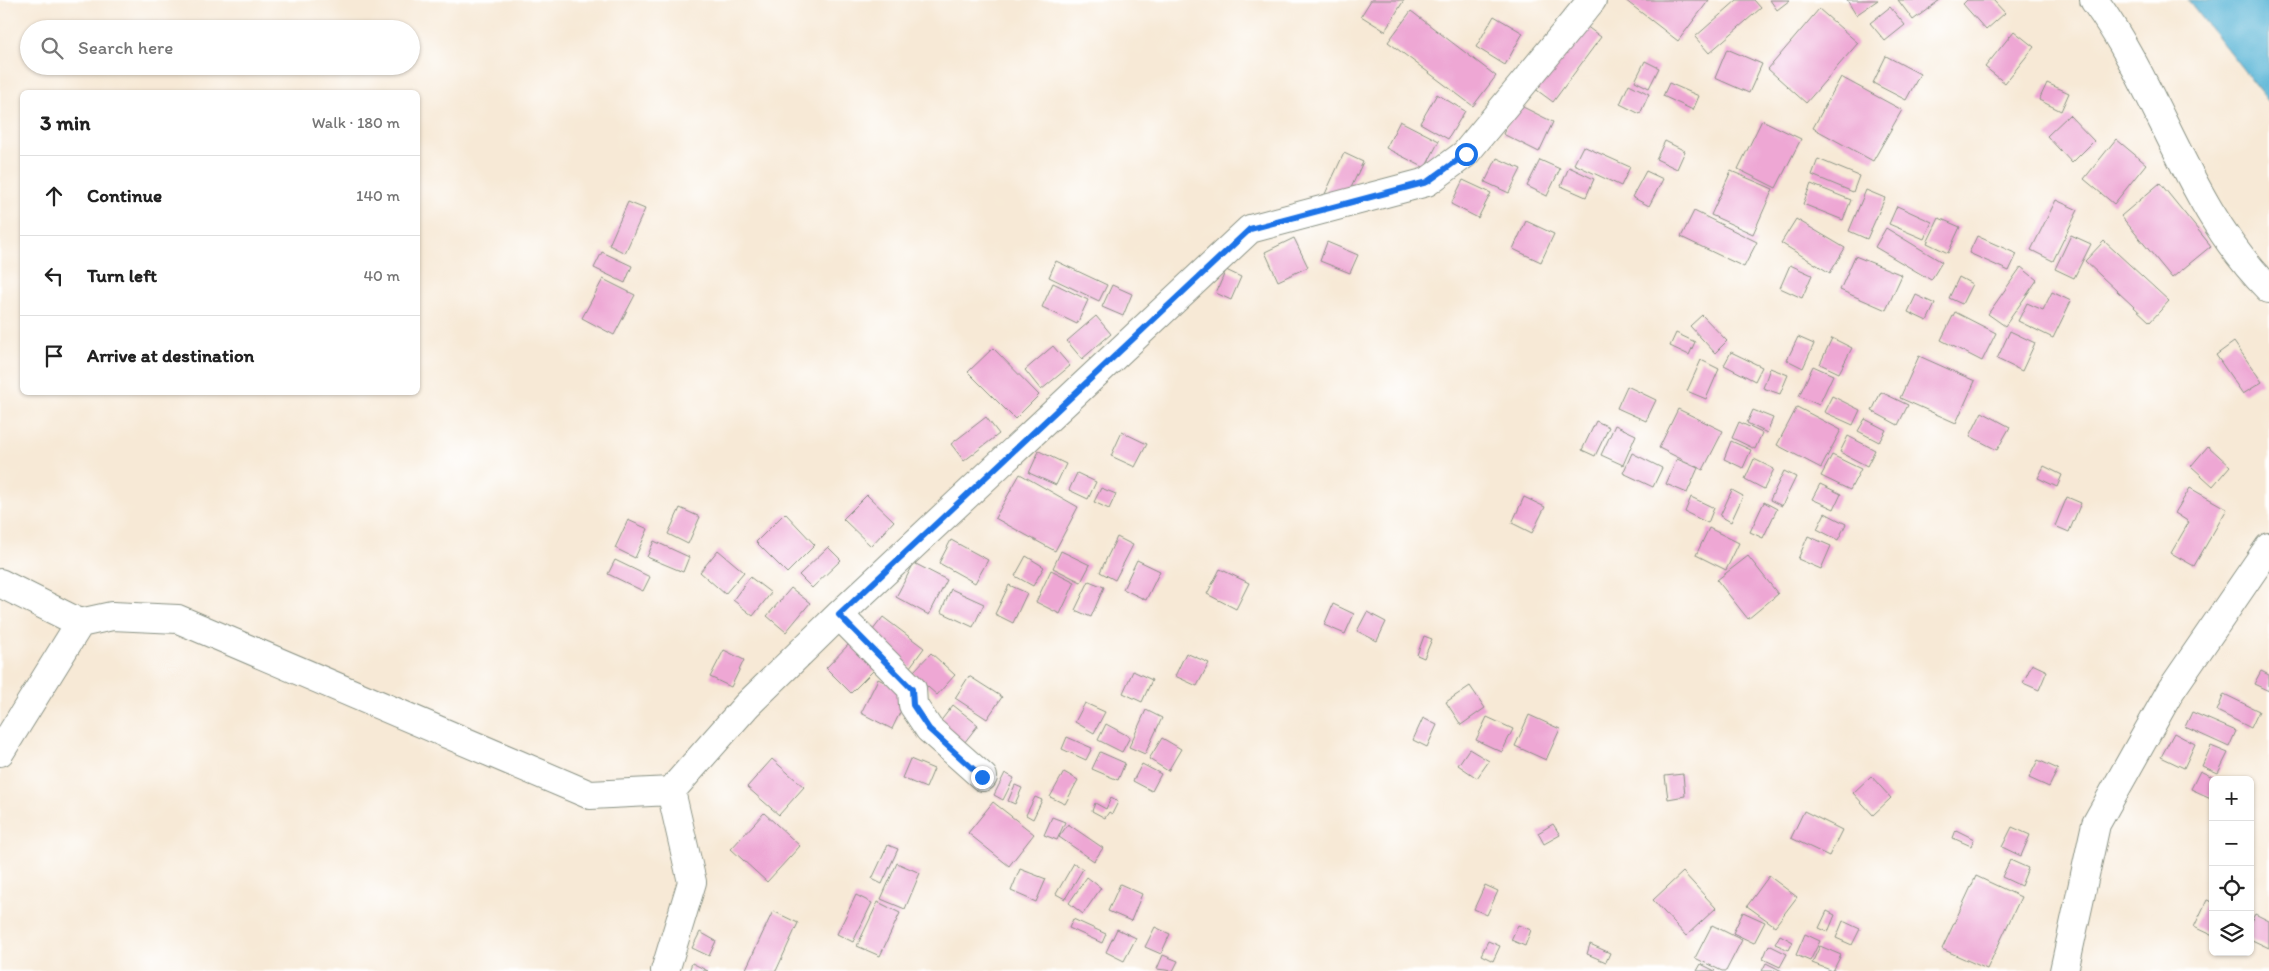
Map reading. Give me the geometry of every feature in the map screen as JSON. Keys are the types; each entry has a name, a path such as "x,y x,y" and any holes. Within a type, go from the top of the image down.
{"street":[{"path":"0,583 80,623 112,616 178,618 590,795 671,791 747,705 839,615 1250,229 1427,182 1466,154 1592,0"},
{"path":"2094,0 2116,30 2197,193 2242,261 2269,289"},
{"path":"2064,971 2096,824 2172,690 2224,610 2269,547"},
{"path":"839,615 912,689 913,705 929,729 982,777"},
{"path":"0,752 80,623"},
{"path":"665,971 692,882 671,791"}],"water":[{"path":"2188,0 2269,0 2269,102"}],"building":[{"path":"1371,0 1404,0 1385,31 1361,16"},
{"path":"1625,0 1709,0 1678,41"},
{"path":"1737,0 1754,0 1761,8 1709,53 1695,37"},
{"path":"1770,0 1790,0 1777,10"},
{"path":"1847,0 1878,0 1856,15"},
{"path":"1898,0 1940,0 1913,20"},
{"path":"1967,0 1993,0 2005,13 1986,30 1963,4"},
{"path":"1890,7 1905,25 1885,41 1870,23"},
{"path":"1819,9 1858,43 1806,103 1768,69"},
{"path":"1411,11 1496,76 1473,106 1388,42"},
{"path":"1494,16 1523,33 1505,65 1476,47"},
{"path":"1582,23 1601,37 1553,102 1534,88"},
{"path":"2014,31 2034,47 2005,83 1985,67"},
{"path":"1727,49 1762,64 1749,93 1715,78"},
{"path":"1886,56 1920,74 1906,100 1873,83"},
{"path":"1645,61 1659,68 1649,88 1635,81"},
{"path":"1841,77 1902,110 1873,161 1813,128"},
{"path":"1669,83 1699,96 1693,110 1663,96"},
{"path":"2047,83 2069,93 2061,111 2039,100"},
{"path":"1629,84 1649,94 1640,114 1620,104"},
{"path":"1437,94 1465,111 1448,139 1420,123"},
{"path":"1517,104 1553,122 1539,152 1503,134"},
{"path":"2069,115 2094,141 2072,163 2047,136"},
{"path":"1762,120 1801,139 1776,188 1738,169"},
{"path":"1400,121 1439,141 1425,168 1386,148"},
{"path":"2116,139 2146,164 2114,204 2084,179"},
{"path":"1665,141 1685,151 1677,169 1656,159"},
{"path":"1583,146 1630,167 1621,186 1574,164"},
{"path":"1344,153 1363,162 1344,203 1325,194"},
{"path":"1497,158 1521,169 1509,193 1485,182"},
{"path":"1818,159 1859,176 1853,192 1812,175"},
{"path":"1540,160 1560,169 1547,196 1527,186"},
{"path":"1569,167 1594,179 1586,197 1561,186"},
{"path":"1646,171 1663,179 1649,206 1632,197"},
{"path":"1731,171 1773,189 1753,234 1711,215"},
{"path":"1463,180 1491,193 1478,218 1451,204"},
{"path":"2160,183 2211,246 2172,278 2121,216"},
{"path":"1811,184 1851,200 1843,220 1803,204"},
{"path":"1866,190 1885,198 1867,239 1849,231"},
{"path":"2056,200 2078,210 2053,261 2031,250"},
{"path":"628,202 645,209 625,253 609,245"},
{"path":"1897,206 1932,222 1924,239 1889,224"},
{"path":"1694,211 1757,242 1744,267 1681,237"},
{"path":"1939,218 1960,227 1948,253 1927,243"},
{"path":"1796,219 1845,248 1830,273 1781,243"},
{"path":"1526,221 1554,234 1541,262 1513,249"},
{"path":"1886,228 1942,262 1931,280 1875,247"},
{"path":"2071,235 2091,244 2074,278 2055,269"},
{"path":"1977,236 2017,254 2009,271 1969,253"},
{"path":"1294,238 1308,267 1278,281 1265,252"},
{"path":"2104,241 2169,301 2150,322 2085,261"},
{"path":"1327,242 1358,255 1350,273 1320,261"},
{"path":"602,252 632,266 625,283 594,268"},
{"path":"1855,256 1902,275 1886,310 1840,290"},
{"path":"1056,261 1107,285 1099,301 1049,277"},
{"path":"1790,265 1812,275 1802,298 1780,288"},
{"path":"2021,267 2037,280 2005,326 1988,314"},
{"path":"1226,270 1241,277 1231,300 1216,293"},
{"path":"1959,277 1972,284 1962,304 1949,298"},
{"path":"603,279 635,295 614,335 582,318"},
{"path":"1053,283 1088,300 1077,324 1042,307"},
{"path":"1112,285 1132,294 1123,316 1102,307"},
{"path":"2052,292 2071,301 2053,338 2018,321 2027,303 2043,310"},
{"path":"1916,295 1935,304 1927,321 1908,312"},
{"path":"1955,312 1996,333 1982,361 1941,340"},
{"path":"1702,315 1727,341 1715,353 1690,326"},
{"path":"1096,316 1111,334 1082,359 1067,341"},
{"path":"2010,331 2035,343 2022,371 1997,359"},
{"path":"1676,333 1695,342 1689,355 1670,346"},
{"path":"1798,337 1814,344 1803,368 1787,360"},
{"path":"1832,338 1852,348 1839,373 1820,364"},
{"path":"2234,342 2262,382 2243,394 2216,355"},
{"path":"1053,346 1070,366 1041,390 1025,370"},
{"path":"993,348 1039,395 1015,419 968,372"},
{"path":"1731,352 1762,367 1755,381 1724,365"},
{"path":"1919,356 1975,381 1956,423 1900,398"},
{"path":"1701,360 1719,369 1706,399 1687,391"},
{"path":"1813,366 1833,375 1819,405 1799,396"},
{"path":"1770,368 1788,375 1780,394 1763,388"},
{"path":"1627,386 1656,400 1646,421 1617,408"},
{"path":"1881,392 1908,405 1898,425 1872,411"},
{"path":"1832,396 1860,410 1853,425 1824,412"},
{"path":"1797,407 1841,430 1821,468 1777,445"},
{"path":"1678,409 1723,431 1703,470 1659,448"},
{"path":"1753,410 1773,418 1767,433 1747,423"},
{"path":"1982,412 2010,427 1997,450 1970,436"},
{"path":"986,417 999,434 964,461 951,444"},
{"path":"1865,419 1886,430 1879,442 1858,431"},
{"path":"1596,421 1609,427 1595,456 1582,450"},
{"path":"1739,422 1762,433 1755,449 1732,438"},
{"path":"1615,425 1636,435 1623,465 1601,455"},
{"path":"1122,432 1147,444 1135,467 1111,456"},
{"path":"1848,436 1875,450 1867,466 1840,452"},
{"path":"1731,441 1751,450 1743,468 1724,459"},
{"path":"2208,446 2230,466 2213,486 2191,466"},
{"path":"1039,451 1066,464 1056,485 1029,473"},
{"path":"1632,453 1662,468 1653,487 1623,473"},
{"path":"1832,455 1861,469 1850,490 1821,476"},
{"path":"1677,459 1698,468 1687,493 1666,484"},
{"path":"1754,459 1774,469 1764,489 1745,479"},
{"path":"2044,466 2062,475 2057,487 2038,478"},
{"path":"1784,471 1796,477 1782,506 1770,500"},
{"path":"1077,473 1096,482 1088,499 1069,490"},
{"path":"1020,474 1078,507 1055,551 995,518"},
{"path":"1820,484 1841,494 1834,509 1812,499"},
{"path":"1101,488 1116,494 1109,509 1094,502"},
{"path":"2190,488 2227,509 2194,566 2171,553 2189,522 2175,513"},
{"path":"1732,490 1743,496 1731,522 1720,516"},
{"path":"867,495 894,521 871,546 843,519"},
{"path":"1524,497 1545,507 1532,533 1512,523"},
{"path":"1691,497 1714,508 1708,523 1685,512"},
{"path":"2067,497 2081,503 2069,532 2055,526"},
{"path":"1764,502 1777,509 1763,538 1750,532"},
{"path":"680,508 700,517 688,544 668,534"},
{"path":"785,513 815,545 787,573 756,542"},
{"path":"1825,513 1846,524 1838,540 1817,529"},
{"path":"628,520 648,529 635,558 615,548"},
{"path":"1709,528 1739,543 1726,570 1696,555"},
{"path":"1808,536 1831,546 1821,569 1798,559"},
{"path":"1117,537 1133,545 1115,580 1100,572"},
{"path":"951,540 988,560 975,583 939,563"},
{"path":"654,541 689,557 683,572 647,557"},
{"path":"828,547 841,560 812,588 799,575"},
{"path":"718,550 744,572 725,594 700,572"},
{"path":"1061,551 1090,565 1081,582 1053,568"},
{"path":"1026,556 1044,567 1033,586 1015,576"},
{"path":"1748,556 1778,594 1748,619 1717,580"},
{"path":"615,560 650,577 643,591 608,574"},
{"path":"1137,560 1160,571 1146,600 1123,589"},
{"path":"914,563 947,580 929,615 896,597"},
{"path":"1220,569 1249,583 1236,609 1207,594"},
{"path":"1051,570 1075,582 1060,614 1036,602"},
{"path":"750,577 771,593 753,616 733,600"},
{"path":"1089,581 1104,587 1091,617 1075,610"},
{"path":"1009,585 1027,593 1013,623 995,614"},
{"path":"791,588 810,603 786,632 767,616"},
{"path":"951,589 984,604 973,627 941,612"},
{"path":"1333,604 1354,614 1345,634 1324,625"},
{"path":"1367,612 1386,622 1377,641 1357,631"},
{"path":"883,617 924,648 910,667 869,635"},
{"path":"1424,636 1432,639 1424,658 1417,655"},
{"path":"851,642 876,668 851,693 826,668"},
{"path":"724,650 744,660 731,687 710,677"},
{"path":"931,653 955,675 937,695 912,673"},
{"path":"1186,653 1209,663 1197,686 1175,676"},
{"path":"2032,664 2047,671 2039,690 2023,683"},
{"path":"1133,671 1152,680 1142,702 1123,693"},
{"path":"2261,671 2269,675 2269,691 2254,684"},
{"path":"969,676 1002,697 987,719 955,698"},
{"path":"878,679 909,694 892,729 861,713"},
{"path":"1470,686 1485,708 1461,725 1446,702"},
{"path":"2224,694 2259,711 2251,728 2217,711"},
{"path":"1085,703 1105,712 1094,733 1075,722"},
{"path":"953,705 978,725 961,747 936,727"},
{"path":"1146,710 1162,718 1145,754 1129,747"},
{"path":"2192,712 2236,731 2229,747 2185,727"},
{"path":"1529,715 1560,729 1546,760 1515,746"},
{"path":"1487,717 1513,729 1502,752 1476,740"},
{"path":"1423,718 1437,725 1427,747 1413,740"},
{"path":"1106,724 1130,737 1122,752 1098,740"},
{"path":"2174,733 2195,744 2184,768 2161,757"},
{"path":"1067,737 1092,748 1086,760 1062,749"},
{"path":"1162,738 1181,749 1168,771 1149,759"},
{"path":"2211,746 2228,753 2218,773 2202,766"},
{"path":"1469,749 1489,761 1477,778 1458,765"},
{"path":"1100,752 1125,763 1118,780 1092,769"},
{"path":"772,759 804,787 779,815 747,787"},
{"path":"910,759 934,769 926,788 902,778"},
{"path":"2038,760 2058,769 2049,787 2029,778"},
{"path":"1142,764 1161,774 1152,791 1133,781"},
{"path":"2200,771 2211,776 2209,776 2209,797 2191,789"},
{"path":"1064,772 1078,780 1065,804 1050,797"},
{"path":"1005,773 1014,778 1003,800 994,795"},
{"path":"1683,774 1685,796 1668,799 1665,776"},
{"path":"1871,776 1891,798 1873,815 1853,793"},
{"path":"1015,785 1022,788 1015,804 1008,801"},
{"path":"1035,797 1042,800 1033,819 1026,815"},
{"path":"1111,798 1118,802 1112,814 1109,812 1105,818 1092,811 1095,803 1106,809"},
{"path":"993,802 1034,834 1009,866 968,833"},
{"path":"1804,811 1842,830 1829,856 1791,838"},
{"path":"764,813 800,846 767,882 731,849"},
{"path":"1052,817 1065,822 1057,840 1044,835"},
{"path":"1068,824 1103,848 1094,861 1059,837"},
{"path":"1553,824 1560,835 1544,844 1538,833"},
{"path":"2012,827 2030,835 2021,856 2002,847"},
{"path":"1956,830 1974,839 1971,846 1953,838"},
{"path":"888,845 898,849 882,884 872,879"},
{"path":"2010,860 2028,868 2021,886 2002,877"},
{"path":"897,863 920,873 905,909 881,899"},
{"path":"1074,863 1083,869 1065,899 1056,894"},
{"path":"1020,869 1046,879 1036,902 1011,891"},
{"path":"1683,872 1716,908 1686,936 1653,900"},
{"path":"1769,876 1797,897 1775,926 1747,906"},
{"path":"1976,876 2021,897 1987,969 1942,949"},
{"path":"1087,877 1101,888 1083,914 1069,903"},
{"path":"1120,884 1142,894 1131,921 1108,911"},
{"path":"1485,885 1498,891 1487,915 1474,909"},
{"path":"856,895 872,903 853,942 837,934"},
{"path":"2207,900 2209,901 2209,934 2194,927"},
{"path":"878,902 900,913 880,956 857,946"},
{"path":"773,911 798,923 776,971 745,971"},
{"path":"1827,911 1835,915 1828,932 1819,928"},
{"path":"1743,912 1765,922 1754,943 1733,933"},
{"path":"2255,914 2269,921 2269,948 2254,941"},
{"path":"1073,919 1106,934 1102,943 1069,928"},
{"path":"1843,921 1860,929 1852,945 1836,938"},
{"path":"1518,925 1531,930 1525,946 1511,940"},
{"path":"1712,925 1742,940 1726,971 1722,971 1695,958"},
{"path":"1155,927 1170,934 1161,954 1145,947"},
{"path":"1117,929 1136,938 1124,961 1106,952"},
{"path":"700,932 716,941 709,956 692,948"},
{"path":"1805,934 1820,941 1810,961 1796,955"},
{"path":"1780,935 1793,942 1789,950 1775,944"},
{"path":"1488,941 1500,946 1493,961 1481,955"},
{"path":"1590,944 1610,953 1606,962 1587,954"},
{"path":"1769,945 1787,954 1780,967 1763,959"},
{"path":"1820,946 1841,955 1833,971 1812,963"},
{"path":"1163,955 1178,961 1173,971 1157,969"},
{"path":"692,963 708,971 689,971"},
{"path":"1766,963 1782,971 1762,971"},
{"path":"1701,964 1715,971 1697,971"}],"route":[{"path":"982,777 929,729 913,705 912,689 839,615 1250,229 1427,182 1466,154"}]}
